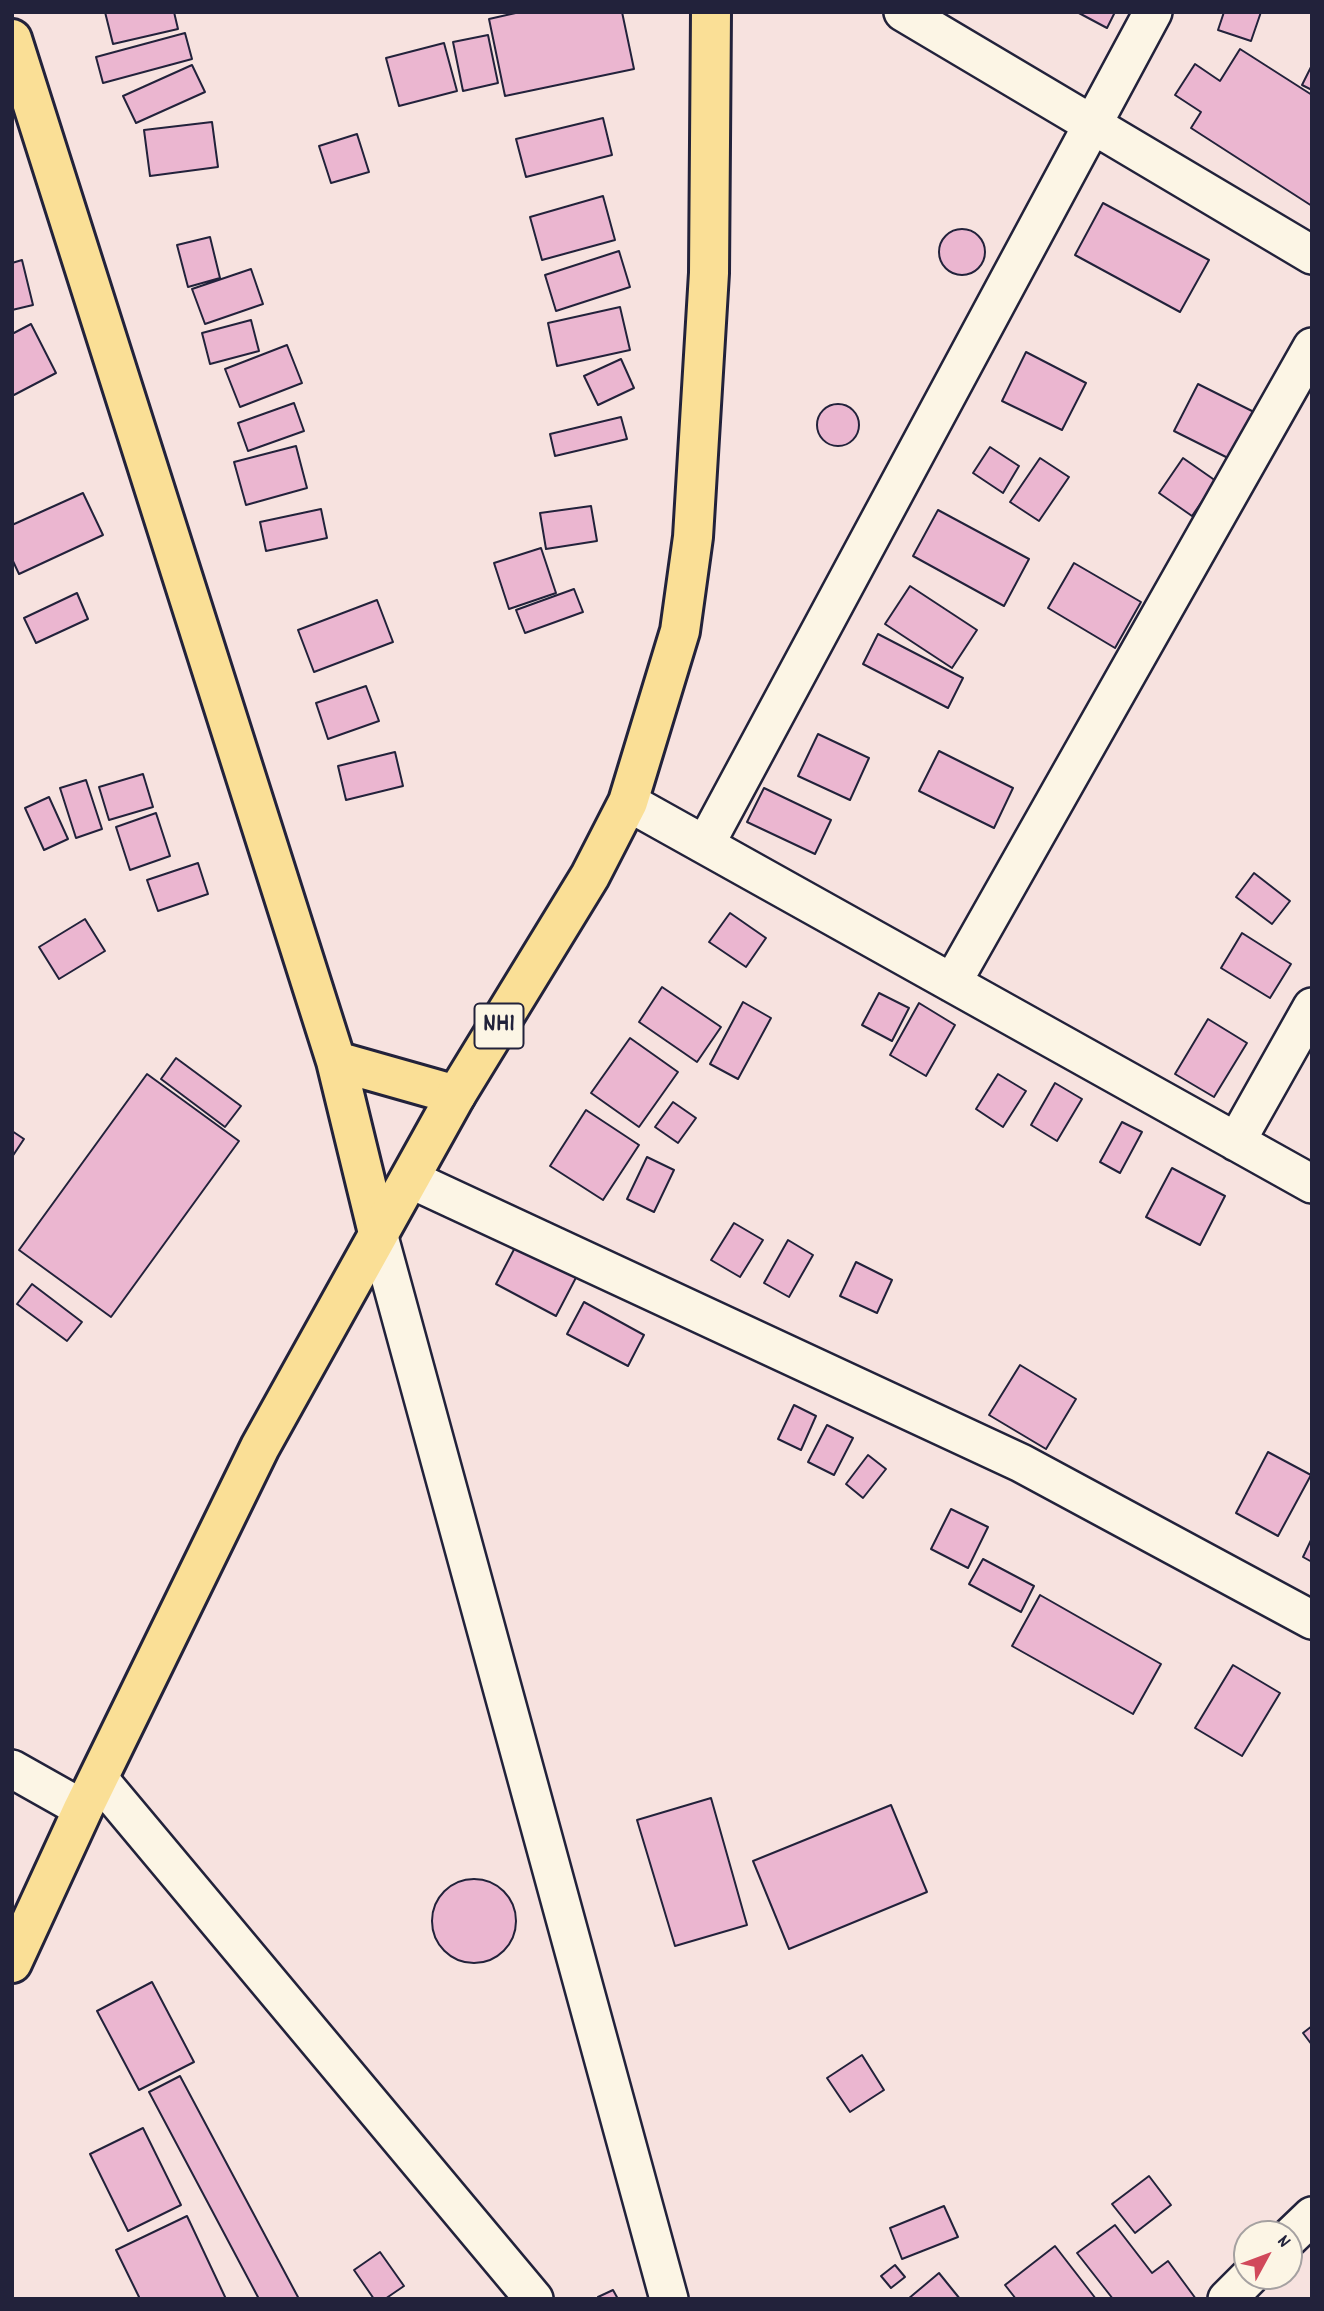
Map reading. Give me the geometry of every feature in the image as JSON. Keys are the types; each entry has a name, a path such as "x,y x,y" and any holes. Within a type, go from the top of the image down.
{"main road":[{"name":"NH1","path":"12,1963 260,1447 456,1095 590,876 628,802 680,631 693,537 709,273 711,12"},
{"path":"12,39 336,1061 378,1233"},
{"path":"336,1061 456,1095"}],"street":[{"path":"903,12 1312,256"},
{"path":"705,845 1153,12"},
{"path":"953,983 1312,347"},
{"path":"628,802 1312,1184"},
{"path":"1236,1142 1312,1007"},
{"path":"410,1179 1021,1463 1312,1620"},
{"path":"378,1233 669,2299"},
{"path":"12,1769 91,1794 534,2299"}],"building":[{"path":"105,12 174,12 178,29 113,44"},
{"path":"520,12 622,12 634,69 505,96 489,19"},
{"path":"1077,12 1115,12 1107,28"},
{"path":"1224,12 1261,12 1251,41 1218,30"},
{"path":"185,33 192,59 103,83 96,57"},
{"path":"488,35 498,83 463,91 453,42"},
{"path":"444,43 457,91 399,106 386,58"},
{"path":"1240,49 1312,95 1312,206 1191,128 1201,112 1175,95 1195,64 1220,81"},
{"path":"192,65 205,92 136,123 123,96"},
{"path":"1312,65 1312,90 1302,85"},
{"path":"603,118 612,155 526,177 516,139"},
{"path":"212,122 218,167 150,176 144,130"},
{"path":"357,134 369,172 331,183 319,146"},
{"path":"603,196 615,240 542,260 530,217"},
{"path":"1103,203 1209,260 1180,312 1075,255"},
{"path":"962,229 979,235 985,252 979,269 962,275 945,269 939,252 945,235"},
{"path":"210,237 220,278 188,287 177,245"},
{"path":"619,251 630,287 556,311 545,275"},
{"path":"22,260 33,305 12,310 12,263"},
{"path":"251,269 263,304 205,324 192,289"},
{"path":"620,307 630,350 557,366 548,323"},
{"path":"251,320 259,351 210,364 202,333"},
{"path":"31,324 56,373 12,396 12,334"},
{"path":"287,345 302,383 240,407 225,369"},
{"path":"1026,352 1086,383 1062,430 1002,401"},
{"path":"621,359 634,388 598,405 584,376"},
{"path":"1198,384 1258,414 1234,461 1174,431"},
{"path":"294,403 304,431 248,451 238,423"},
{"path":"838,404 853,410 859,425 853,440 838,446 823,440 817,425 823,410"},
{"path":"621,417 627,439 555,456 550,434"},
{"path":"296,446 307,488 246,505 234,462"},
{"path":"990,447 1019,466 1003,493 973,473"},
{"path":"1040,458 1069,477 1039,521 1010,502"},
{"path":"1183,458 1216,481 1192,516 1159,493"},
{"path":"83,493 103,535 19,574 12,559 12,525"},
{"path":"591,506 597,541 546,549 540,513"},
{"path":"321,509 327,538 266,551 260,522"},
{"path":"938,510 1029,559 1004,606 913,556"},
{"path":"541,548 556,593 509,609 494,563"},
{"path":"1074,563 1141,602 1115,648 1048,608"},
{"path":"910,586 977,630 952,668 885,624"},
{"path":"574,589 583,612 525,633 516,610"},
{"path":"77,593 88,619 36,643 24,618"},
{"path":"377,600 393,642 314,672 298,630"},
{"path":"878,634 963,678 948,708 863,664"},
{"path":"366,686 379,721 328,739 316,703"},
{"path":"818,734 869,758 850,800 798,776"},
{"path":"939,751 1013,788 994,828 919,791"},
{"path":"395,752 403,786 346,800 338,766"},
{"path":"143,774 153,807 109,820 99,787"},
{"path":"86,780 102,829 76,838 60,788"},
{"path":"764,788 831,820 815,854 747,822"},
{"path":"49,797 68,839 44,850 25,808"},
{"path":"156,813 170,856 130,870 116,827"},
{"path":"198,863 208,894 158,911 147,880"},
{"path":"1254,873 1290,901 1272,924 1236,897"},
{"path":"730,913 766,938 746,967 709,942"},
{"path":"85,919 105,951 59,979 39,947"},
{"path":"1242,933 1291,964 1270,998 1221,968"},
{"path":"662,987 721,1027 697,1062 639,1022"},
{"path":"879,993 909,1008 892,1041 862,1025"},
{"path":"743,1002 771,1018 738,1079 710,1064"},
{"path":"919,1003 955,1025 926,1076 890,1055"},
{"path":"1208,1019 1247,1043 1214,1097 1175,1074"},
{"path":"630,1038 678,1072 639,1127 591,1093"},
{"path":"176,1058 241,1106 225,1127 161,1079"},
{"path":"147,1074 239,1141 111,1317 19,1250"},
{"path":"998,1074 1026,1091 1003,1127 976,1109"},
{"path":"1055,1083 1082,1099 1057,1141 1031,1125"},
{"path":"673,1102 696,1118 678,1143 655,1127"},
{"path":"586,1110 639,1145 603,1200 550,1166"},
{"path":"1122,1122 1142,1132 1120,1173 1100,1162"},
{"path":"12,1131 24,1139 12,1157"},
{"path":"647,1157 674,1170 654,1212 627,1199"},
{"path":"1172,1168 1225,1196 1200,1245 1146,1217"},
{"path":"734,1223 763,1240 740,1277 711,1260"},
{"path":"521,1236 581,1268 556,1316 496,1284"},
{"path":"788,1240 813,1255 789,1297 764,1283"},
{"path":"856,1262 892,1280 877,1313 840,1296"},
{"path":"32,1284 82,1322 67,1341 17,1304"},
{"path":"584,1302 644,1335 628,1366 567,1334"},
{"path":"1020,1365 1076,1399 1046,1449 989,1415"},
{"path":"794,1405 816,1416 801,1450 778,1439"},
{"path":"827,1425 853,1438 834,1475 808,1462"},
{"path":"1268,1452 1311,1475 1278,1536 1236,1513"},
{"path":"868,1455 886,1469 863,1498 846,1484"},
{"path":"951,1509 988,1527 968,1568 931,1549"},
{"path":"1312,1538 1312,1562 1303,1557"},
{"path":"983,1559 1034,1586 1021,1612 969,1584"},
{"path":"1040,1595 1161,1664 1133,1714 1012,1646"},
{"path":"1233,1665 1280,1693 1242,1756 1195,1728"},
{"path":"711,1798 747,1925 675,1946 637,1820"},
{"path":"891,1805 927,1892 789,1949 753,1861"},
{"path":"466,1879 482,1879 498,1886 509,1897 516,1913 513,1937 504,1951 482,1963 466,1963 450,1956 439,1945 432,1929 432,1913 439,1897 450,1886"},
{"path":"152,1982 194,2062 139,2090 97,2011"},
{"path":"1312,2026 1312,2045 1303,2033"},
{"path":"862,2055 884,2090 850,2112 827,2078"},
{"path":"180,2076 299,2299 259,2299 149,2092"},
{"path":"143,2128 181,2205 128,2231 90,2154"},
{"path":"1149,2176 1171,2205 1135,2233 1112,2204"},
{"path":"944,2206 958,2237 902,2259 890,2228"},
{"path":"187,2216 226,2299 140,2299 116,2250"},
{"path":"1115,2225 1152,2273 1168,2261 1196,2299 1113,2299 1077,2253"},
{"path":"1055,2246 1096,2299 1016,2299 1005,2285"},
{"path":"380,2252 404,2286 385,2299 374,2299 354,2270"},
{"path":"895,2265 905,2277 891,2288 881,2276"},
{"path":"939,2273 960,2299 908,2299"},
{"path":"613,2290 618,2299 599,2299 598,2297"}]}
